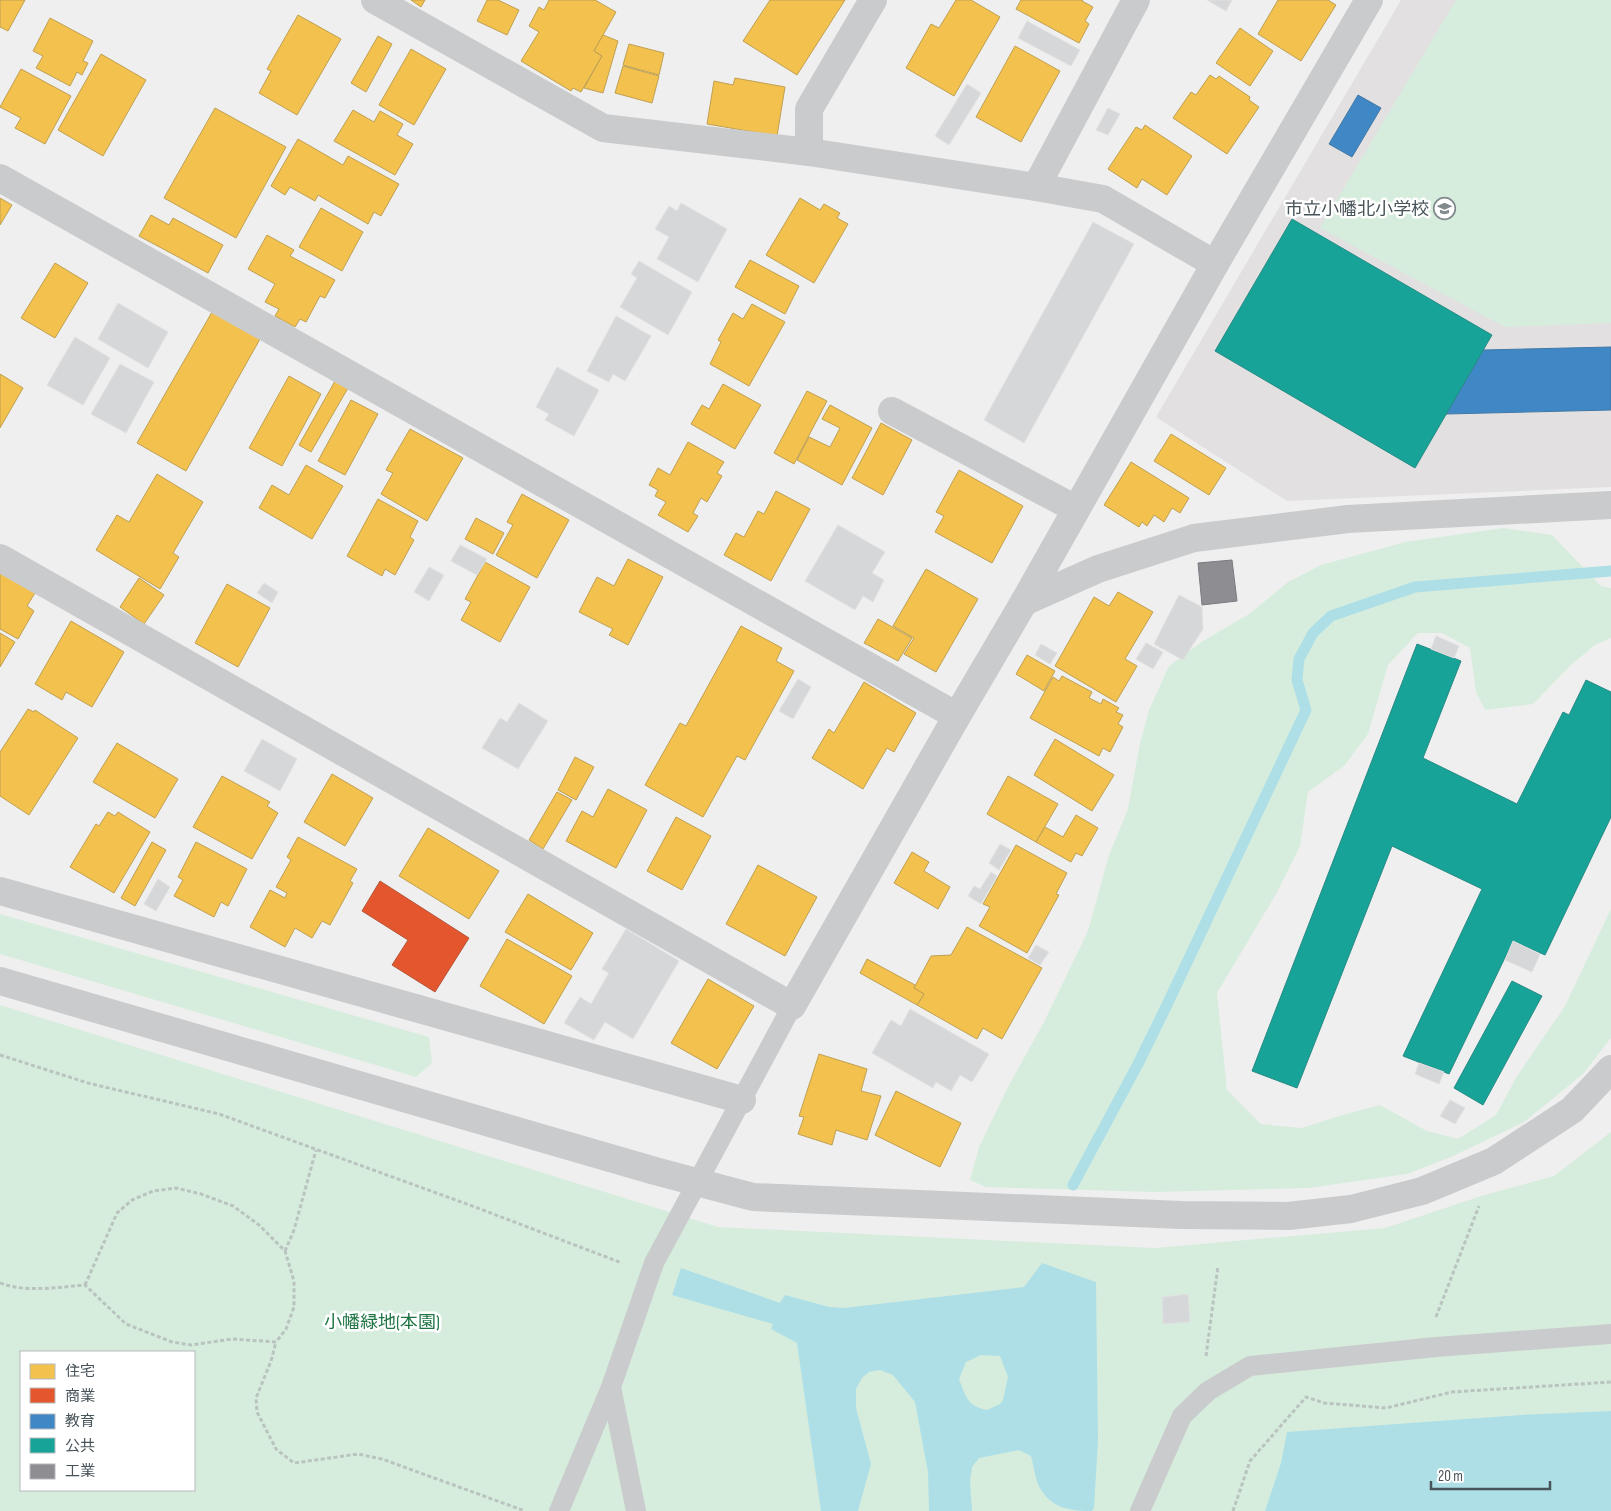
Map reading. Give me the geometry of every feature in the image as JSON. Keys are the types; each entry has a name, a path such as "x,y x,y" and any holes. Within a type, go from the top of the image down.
{"street":[{"path":"375,0 603,128 810,152 1103,199 1215,264"},
{"path":"810,152 809,109 873,0"},
{"path":"1036,187 1136,0"},
{"path":"0,558 792,1006 1215,264 1369,0"},
{"path":"0,178 956,716"},
{"path":"892,411 1076,509"},
{"path":"1024,602 1098,569 1194,538 1348,519 1611,505"},
{"path":"0,891 742,1100"},
{"path":"0,980 655,1171 753,1197 1181,1215 1288,1216 1351,1209 1422,1191 1494,1161 1572,1110 1611,1069"}],"lane":[{"path":"560,1511 611,1387 654,1264 792,1006"},
{"path":"1140,1511 1182,1416 1208,1391 1250,1366 1423,1348 1611,1334"},
{"path":"611,1387 636,1511"}],"path":[{"path":"0,1055 88,1083 219,1114 650,1274"},
{"path":"285,1251 294,1230 316,1150"},
{"path":"85,1285 117,1213 132,1200 153,1191 176,1188 234,1206 259,1225 285,1251 294,1282 294,1306 286,1329 276,1342 271,1361 256,1398 257,1412 276,1449 294,1463 358,1454 382,1459 525,1511"},
{"path":"1423,1348 1480,1206"},
{"path":"1208,1391 1204,1373 1218,1266"},
{"path":"0,1283 11,1288 51,1288 85,1285 126,1324 172,1342 191,1345 232,1340 276,1342"},
{"path":"1233,1511 1250,1461 1306,1398 1324,1403 1386,1408 1452,1392 1611,1382"}],"shaded area":[{"name":"市立小幡北小学校","path":"1401,0 1611,0 1611,487 1287,501 1156,417"}],"green space":[{"path":"1456,0 1611,0 1611,323 1505,327 1320,228"},
{"path":"1503,528 1552,535 1601,586 1611,588 1611,638 1595,645 1570,666 1533,704 1485,710 1476,692 1470,648 1442,633 1418,633 1388,665 1368,734 1344,766 1308,792 1300,846 1276,894 1217,993 1227,1090 1261,1124 1302,1128 1380,1105 1427,1131 1458,1139 1496,1115 1517,1076 1565,1006 1611,909 1611,1038 1583,1074 1524,1122 1451,1157 1407,1174 1309,1188 1155,1192 986,1187 970,1180 979,1147 1009,1085 1044,1022 1088,931 1109,855 1128,809 1140,743 1149,710 1169,666 1203,641 1249,614 1288,582 1321,565 1405,542"},
{"path":"0,914 429,1037 432,1063 416,1077 0,954"},
{"name":"小幡緑地(本園)","path":"0,1005 718,1227 1155,1248 1385,1228 1481,1196 1554,1176 1611,1132 1611,1511 0,1511"}],"water":[{"path":"1042,1263 1096,1282 1098,1440 1094,1508 1092,1511 1064,1508 1051,1501 1039,1486 1031,1456 1019,1450 979,1458 972,1467 970,1481 972,1511 929,1511 928,1472 915,1402 893,1375 880,1370 869,1372 862,1378 856,1389 856,1408 871,1464 858,1511 821,1511 797,1343 771,1329 773,1324 672,1295 681,1268 780,1303 785,1295 829,1307 844,1308 1024,1287","holes":["981,1355 1000,1356 1008,1377 1003,1400 1000,1404 987,1410 975,1406 968,1400 959,1379 966,1362"]},
{"path":"1611,1411 1611,1511 1265,1511 1281,1463 1287,1432 1521,1415"}],"building: 住宅":[{"path":"0,0 25,0 8,31 0,27"},
{"path":"411,0 425,0 421,7"},
{"path":"487,0 498,0 519,10 507,35 477,21"},
{"path":"549,0 595,0 616,12 594,51 602,56 581,92 573,88 571,91 521,61 539,32 529,26 539,7 544,10"},
{"path":"770,0 845,0 797,75 743,41"},
{"path":"956,0 971,0 1000,17 954,96 906,68 931,24 939,28"},
{"path":"1021,0 1083,0 1093,7 1085,21 1089,24 1079,43 1016,9"},
{"path":"1278,0 1328,0 1336,5 1301,61 1258,34"},
{"path":"298,15 341,39 297,115 259,93 271,71 267,69"},
{"path":"50,18 93,41 83,61 88,63 82,75 77,72 70,86 36,68 43,56 33,51"},
{"path":"1240,28 1273,51 1250,86 1216,63"},
{"path":"603,35 618,41 603,93 584,88 602,56 594,51"},
{"path":"378,36 392,44 366,92 351,83"},
{"path":"629,44 664,53 659,75 623,65"},
{"path":"1015,46 1060,71 1021,142 976,117"},
{"path":"411,49 446,69 414,125 379,105"},
{"path":"101,54 146,80 103,156 58,130"},
{"path":"623,66 659,76 652,103 615,93"},
{"path":"21,69 71,96 45,144 15,128 21,118 0,107"},
{"path":"1210,75 1216,79 1219,76 1250,97 1249,100 1259,107 1227,154 1173,118 1191,92 1196,95"},
{"path":"735,78 785,87 777,136 707,124 714,81 733,85"},
{"path":"215,108 286,147 236,238 164,198"},
{"path":"353,110 374,122 380,111 403,124 397,135 413,144 395,175 334,141"},
{"path":"1145,125 1192,156 1167,195 1142,179 1137,188 1108,169 1136,127 1142,130"},
{"path":"298,139 343,165 348,156 399,184 381,216 374,212 368,224 318,195 315,201 290,187 285,195 271,186"},
{"path":"0,198 12,205 0,225"},
{"path":"800,198 820,210 824,204 840,213 837,218 848,224 814,283 766,255"},
{"path":"321,208 363,232 342,271 299,247"},
{"path":"151,215 169,225 173,218 223,245 208,273 139,236"},
{"path":"267,235 294,250 290,256 335,280 325,298 320,296 306,322 300,319 295,327 275,316 279,309 265,302 275,284 248,269"},
{"path":"750,260 799,286 785,314 735,287"},
{"path":"55,263 88,283 55,338 21,318"},
{"path":"752,304 785,322 749,386 710,364 721,342 718,340 733,313 743,319"},
{"path":"212,312 260,339 186,471 137,443"},
{"path":"0,374 23,388 0,428"},
{"path":"289,376 321,394 282,466 249,448"},
{"path":"335,381 348,388 311,452 299,445"},
{"path":"723,384 761,405 735,449 691,424 702,405 709,409"},
{"path":"807,391 827,401 794,464 774,453"},
{"path":"351,400 378,414 345,475 318,461"},
{"path":"830,405 872,428 842,485 797,460 809,437 830,447 840,428 822,419"},
{"path":"881,423 912,440 883,495 852,478"},
{"path":"410,429 463,458 427,521 381,494 393,473 386,470"},
{"path":"1171,434 1226,468 1209,495 1154,461"},
{"path":"688,442 724,462 717,473 722,476 707,502 701,498 693,513 698,516 688,532 658,515 666,502 655,496 658,490 649,485 658,468 670,475"},
{"path":"1131,462 1189,498 1180,513 1172,508 1164,522 1154,515 1147,526 1142,522 1139,527 1104,505"},
{"path":"306,465 343,486 312,539 259,508 272,485 289,495"},
{"path":"959,470 1023,506 992,563 935,532 944,516 936,512"},
{"path":"157,474 203,502 173,553 179,557 160,589 96,550 117,515 129,522"},
{"path":"776,491 810,509 771,581 724,555 736,533 744,537 758,511 764,514"},
{"path":"522,494 569,520 537,578 496,555 513,525 507,522"},
{"path":"378,499 418,521 410,537 414,540 395,575 385,569 382,576 347,556"},
{"path":"476,518 504,533 493,554 465,539"},
{"path":"628,559 663,577 628,645 609,635 613,629 579,612 597,577 614,586"},
{"path":"485,562 530,587 500,642 461,620 471,602 465,599"},
{"path":"926,569 978,599 936,672 904,654 914,638 893,626"},
{"path":"0,572 35,593 27,606 34,611 18,639 0,629"},
{"path":"139,578 164,595 144,624 120,607"},
{"path":"227,584 270,608 238,667 195,643"},
{"path":"1118,592 1153,612 1125,659 1137,666 1116,702 1055,666 1094,597 1109,606"},
{"path":"878,619 912,638 898,661 864,643"},
{"path":"71,621 124,652 92,707 66,692 62,700 35,684"},
{"path":"741,626 782,648 776,661 794,671 745,760 737,756 703,817 645,785 680,723 686,726"},
{"path":"0,633 15,642 0,667"},
{"path":"1027,655 1055,671 1044,691 1016,674"},
{"path":"1062,676 1092,692 1089,698 1101,704 1103,699 1119,708 1116,712 1123,715 1118,724 1123,727 1110,752 1103,748 1099,756 1030,718 1053,677 1059,681"},
{"path":"864,682 916,713 894,752 887,748 863,789 812,758 829,729 834,733"},
{"path":"28,709 34,712 35,710 78,738 29,815 0,796 0,752"},
{"path":"1055,739 1114,775 1092,811 1034,775"},
{"path":"117,743 178,779 155,818 93,782"},
{"path":"575,757 594,767 576,800 558,790"},
{"path":"332,774 373,798 345,846 304,822"},
{"path":"222,776 270,802 267,806 278,813 252,859 193,827"},
{"path":"1008,776 1058,804 1036,842 987,814"},
{"path":"608,789 647,810 616,868 566,841 582,811 593,817"},
{"path":"557,792 572,800 543,849 529,840"},
{"path":"108,812 115,816 118,812 150,832 114,893 70,867 96,824 99,826"},
{"path":"1076,815 1098,828 1082,856 1076,853 1071,862 1036,842 1045,827 1063,837"},
{"path":"676,817 711,836 682,890 647,871"},
{"path":"428,828 499,871 469,919 399,876"},
{"path":"298,837 357,869 350,881 353,883 330,925 322,921 312,938 295,928 285,947 250,927 270,890 285,898 287,893 276,887 291,860 287,857"},
{"path":"152,842 166,850 135,906 121,898"},
{"path":"196,842 247,869 228,906 221,902 214,917 174,896 183,880 178,877"},
{"path":"1016,845 1067,873 1056,894 1059,895 1027,953 979,926 990,907 983,904"},
{"path":"912,852 929,862 924,871 950,887 938,909 894,883"},
{"path":"758,865 817,897 785,956 726,924"},
{"path":"528,894 593,933 571,970 505,932"},
{"path":"967,927 1042,968 1002,1039 983,1028 977,1039 917,1005 924,994 914,988 931,956 951,955"},
{"path":"507,939 572,976 544,1024 480,986"},
{"path":"867,959 915,985 914,988 924,994 917,1005 860,973"},
{"path":"708,979 754,1006 717,1069 671,1043"},
{"path":"819,1054 867,1069 861,1091 881,1096 867,1140 836,1130 832,1145 798,1134 804,1117 799,1116"},
{"path":"896,1091 961,1123 940,1167 875,1135"}],"building: 商業":[{"path":"380,881 469,938 435,992 392,965 408,940 362,911"}],"building: 教育":[{"path":"1358,95 1381,108 1352,157 1329,144"},
{"path":"1611,347 1611,410 1446,414 1483,350"}],"building: 公共":[{"path":"1292,219 1492,335 1415,468 1215,351"},
{"path":"1417,644 1461,661 1423,758 1517,804 1563,712 1569,715 1586,680 1611,692 1611,817 1545,955 1513,941 1449,1074 1403,1056 1482,889 1392,846 1297,1088 1252,1071"},
{"path":"1512,981 1542,996 1483,1105 1454,1088"}],"building: 工業":[{"path":"1232,560 1237,601 1202,605 1198,563"}],"building: その他":[{"path":"1207,0 1232,0 1226,11"},
{"path":"1027,21 1080,50 1071,66 1018,38"},
{"path":"967,84 981,93 949,145 935,136"},
{"path":"1108,108 1120,114 1108,135 1096,130"},
{"path":"681,203 727,229 698,282 657,259 669,237 655,229 669,206 677,211"},
{"path":"1093,222 1134,244 1024,443 984,420"},
{"path":"639,261 692,292 668,335 620,307 637,278 631,274"},
{"path":"118,303 168,332 148,368 98,339"},
{"path":"616,316 651,336 625,381 613,374 609,382 587,371"},
{"path":"75,337 110,358 83,405 47,385"},
{"path":"120,364 154,382 126,433 91,414"},
{"path":"557,367 599,390 574,436 545,420 549,414 536,407"},
{"path":"838,525 885,552 872,573 884,580 873,602 863,596 855,610 805,581"},
{"path":"460,545 487,559 477,575 451,561"},
{"path":"429,567 444,575 429,601 414,592"},
{"path":"264,583 278,592 272,603 257,593"},
{"path":"1179,595 1202,607 1203,629 1183,660 1154,644"},
{"path":"1436,636 1459,646 1454,658 1431,649"},
{"path":"1146,643 1163,652 1153,669 1136,659"},
{"path":"1041,644 1057,653 1050,664 1035,655"},
{"path":"798,679 811,687 793,719 779,711"},
{"path":"519,703 548,721 518,769 482,748 500,718 507,722"},
{"path":"262,739 297,759 280,791 244,771"},
{"path":"1000,844 1011,850 999,870 989,863"},
{"path":"991,872 997,876 981,904 968,896 974,886 980,889"},
{"path":"158,879 170,887 156,911 144,904"},
{"path":"626,929 679,961 633,1039 605,1022 594,1040 564,1023 580,997 591,1004 609,973 602,969"},
{"path":"1513,941 1540,954 1532,972 1505,960"},
{"path":"1036,945 1049,952 1040,965 1028,958"},
{"path":"910,1009 989,1054 972,1082 960,1075 951,1091 936,1082 933,1088 872,1053 891,1020 901,1026"},
{"path":"1419,1063 1444,1072 1439,1084 1415,1074"},
{"path":"1450,1100 1465,1108 1455,1124 1440,1116"},
{"path":"1188,1294 1190,1322 1163,1324 1162,1297"}],"waterway":[{"path":"1073,1185 1138,1064 1165,1009 1306,710 1297,680 1299,659 1313,633 1331,616 1415,587 1611,571"}],"place":[{"name":"市立小幡北小学校","path":"1445,209"}]}
